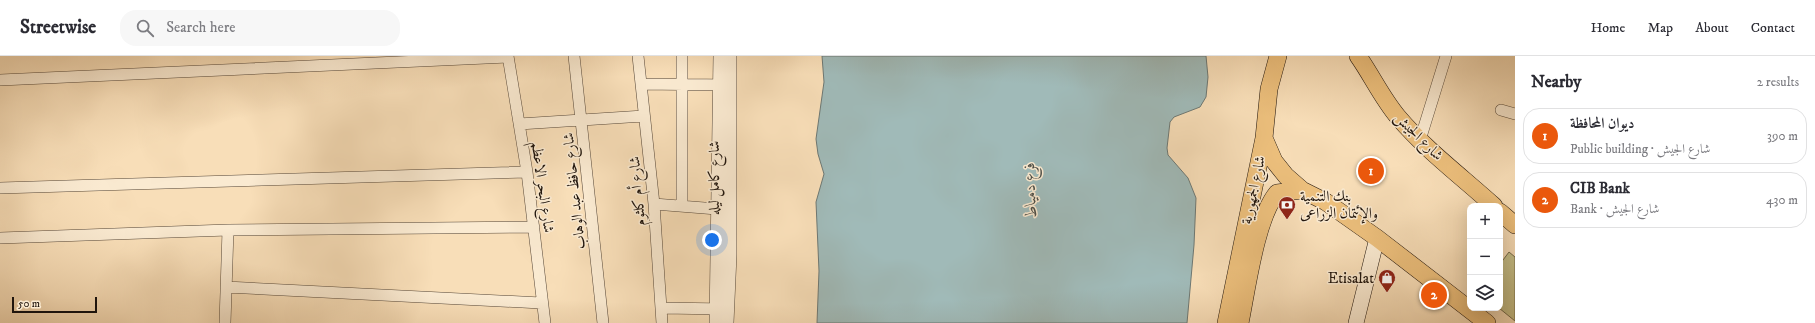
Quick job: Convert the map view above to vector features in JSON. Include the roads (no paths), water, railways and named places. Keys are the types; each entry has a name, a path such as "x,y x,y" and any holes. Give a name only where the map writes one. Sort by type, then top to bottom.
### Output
{"main road":[{"name":"شارع الجمهورية","path":"1226,323 1264,138 1269,89 1277,56"},
{"name":"شارع الجيش","path":"1362,59 1380,92 1399,117 1420,140 1491,203"},
{"path":"1264,138 1274,161 1286,176 1302,190 1326,202 1377,238 1487,323"},
{"name":"شارع الجمهورية","path":"1240,323 1260,232 1270,202 1278,193 1289,190 1302,190"},
{"path":"1503,215 1515,225"},
{"path":"1356,323 1377,238"}],"street":[{"path":"0,80 508,56"},
{"name":"شارع البحر الاعظم","path":"508,56 527,172 541,303 545,323"},
{"name":"شارع حافظ عبد الوهاب","path":"574,56 603,323"},
{"name":"شارع أم كلثوم","path":"638,56 654,204 662,323"},
{"path":"682,56 682,206"},
{"name":"شارع كامل ليله","path":"716,323 722,309 730,255 725,85 720,56"},
{"name":"شارع كامل ليله","path":"727,323 722,309 717,209 725,85 730,56"},
{"path":"1420,140 1446,56"},
{"path":"641,84 725,85"},
{"path":"1501,110 1515,114"},
{"path":"519,124 644,116"},
{"path":"0,188 527,172"},
{"path":"654,204 717,209"},
{"path":"0,238 228,230 534,227"},
{"path":"225,323 228,230"},
{"path":"226,287 541,303"},
{"path":"662,308 722,309"}],"water":[{"name":"فرع دمياط","path":"822,56 1206,56 1208,77 1206,97 1200,107 1174,117 1170,122 1167,148 1168,155 1188,178 1196,198 1194,245 1187,323 817,323 819,271 816,202 824,174 818,154 816,139 824,82"}],"place":[{"name":"ديوان المحافظة","path":"1371,171"},
{"name":"بنك التنمية والإئتمان الزراعى","path":"1287,220"},
{"name":"Etisalat","path":"1387,293"},
{"name":"CIB Bank","path":"1434,295"}]}
